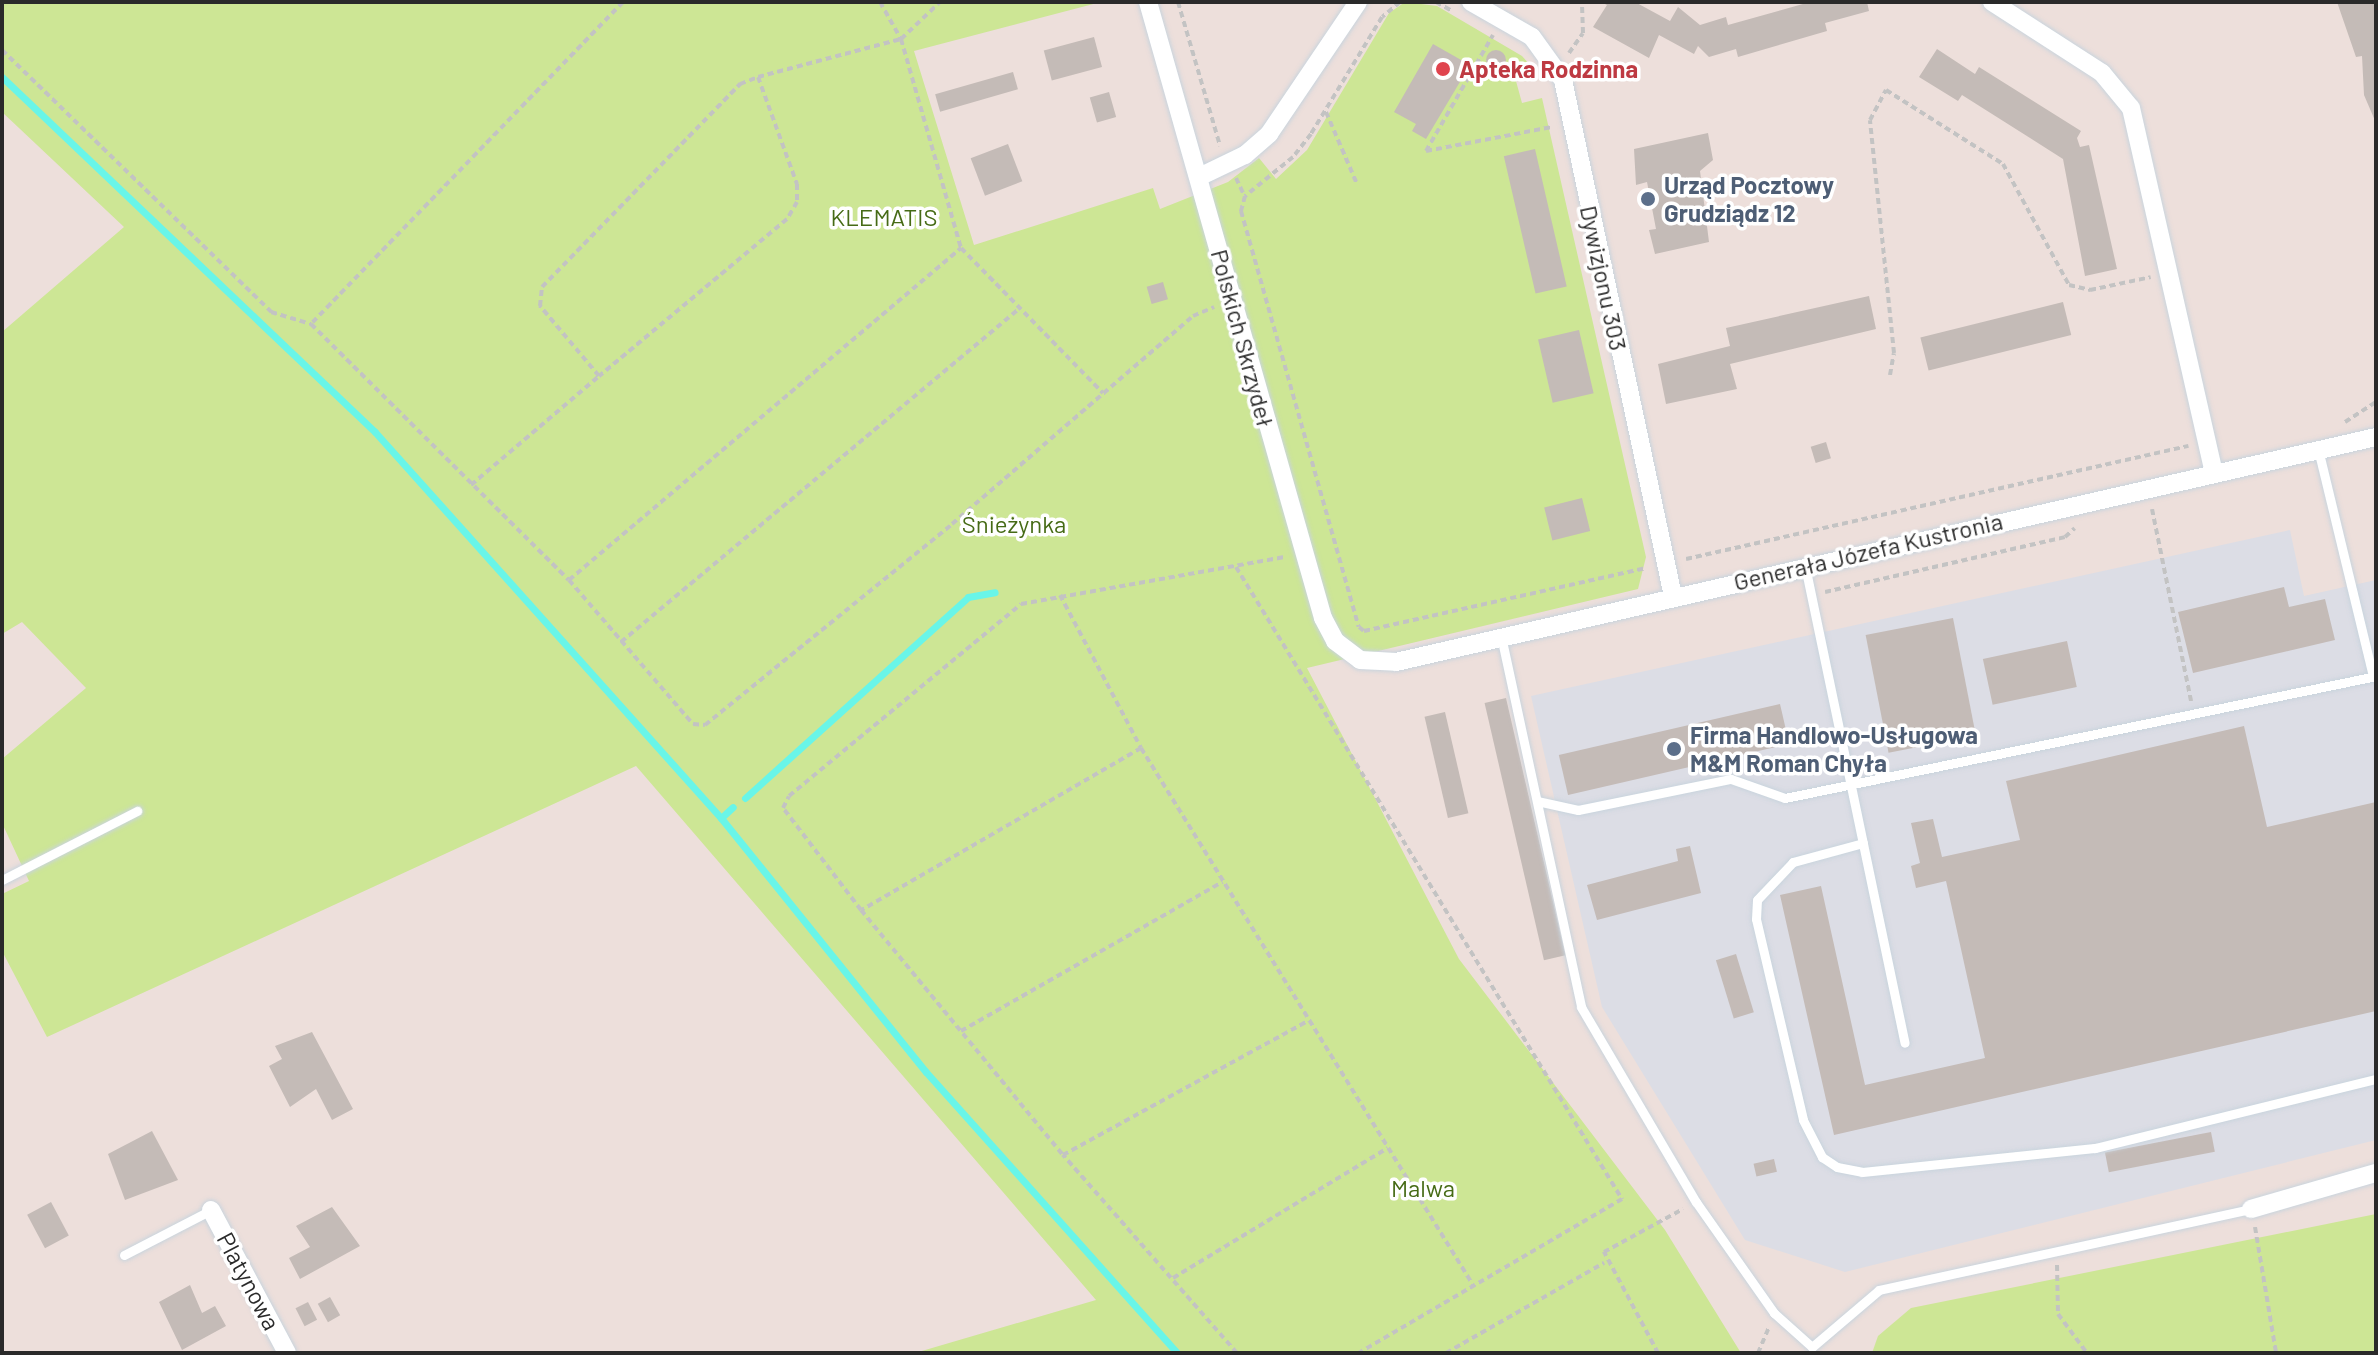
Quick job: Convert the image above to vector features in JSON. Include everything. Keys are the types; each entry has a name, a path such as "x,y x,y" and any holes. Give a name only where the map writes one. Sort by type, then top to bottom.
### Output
{"street":[{"name":"Polskich Skrzydeł","path":"1148,2 1302,552 1335,641 1360,660"},
{"path":"1199,177 1245,155 1269,134 1358,2"},
{"path":"1992,2 2118,88 2138,127 2213,470"},
{"name":"Dywizjonu 303","path":"1466,9 1546,49 1563,80 1562,126 1673,596"},
{"name":"Generała Józefa Kustronia","path":"1360,660 1396,662 1501,634 2213,470 2376,437"},
{"path":"2251,1209 2376,1173"},
{"name":"Platynowa","path":"211,1210 287,1353"}],"lane":[{"path":"1537,801 1578,810 1731,779 1772,798 1851,785 2374,676 2318,449"},
{"path":"1805,566 1905,1043"},
{"path":"1501,634 1581,1007 1696,1202 1774,1313 1812,1347 1879,1290 2251,1209"},
{"path":"2,880 137,811"},
{"path":"1863,843 1793,862 1757,900 1756,919 1803,1120 1817,1150 1837,1167 1862,1172 2095,1148 2376,1079"},
{"path":"124,1255 211,1210"}],"path":[{"path":"311,324 623,2"},
{"path":"880,2 901,39 961,248 1103,393"},
{"path":"599,376 540,306 542,287 740,84 901,39 940,2"},
{"path":"1178,2 1218,146 1227,145"},
{"path":"1436,2 1466,9"},
{"path":"1568,55 1583,33 1582,2"},
{"path":"1482,27 1503,39"},
{"path":"1493,34 1426,151 1562,126"},
{"path":"2,50 271,312 311,324 569,580 693,724 705,725 1193,316"},
{"path":"471,485 787,219 797,202 797,184 758,77"},
{"path":"1890,375 1894,353 1870,120 1886,90 2003,164 2069,285 2090,290 2169,272"},
{"path":"1326,112 1357,184"},
{"path":"1551,112 1562,126"},
{"path":"1558,143 1562,126"},
{"path":"569,580 961,248"},
{"path":"621,642 1020,308"},
{"path":"2151,503 2193,712"},
{"path":"1237,1353 1063,1155 786,820 789,796 1021,604 1236,567 1302,552"},
{"path":"1236,567 1622,1199 1358,1353"},
{"path":"1060,595 1141,748 1473,1285"},
{"path":"861,910 1141,748"},
{"path":"961,1031 1222,882"},
{"path":"1063,1155 1308,1021"},
{"path":"1173,1278 1388,1148"},
{"path":"1658,1353 1604,1263 1604,1252 1696,1202"},
{"path":"2251,1209 2276,1353"},
{"path":"2057,1252 2058,1314 2087,1353"},
{"path":"1446,1353 1604,1263"},
{"path":"1758,1353 1774,1313"}],"shaded area":[{"path":"2290,530 2304,596 2376,580 2376,1140 1845,1272 1745,1240 1602,1007 1531,696"}],"green space":[{"path":"2,2 1101,2 914,51 974,245 1153,188 1160,209 1228,182 1259,158 1276,179 1307,150 1389,13 1405,2 1437,6 1522,56 1529,64 1513,70 1522,103 1542,98 1646,557 1638,589 1307,668 1459,959 1665,1230 1741,1353 915,1353 1096,1300 636,766 47,1037 2,951 2,894 29,881 2,823 2,759 86,688 22,622 2,634 2,332 124,227 2,112"},
{"path":"2376,1214 2376,1353 1872,1353 1878,1336 1911,1308"}],"building":[{"path":"1601,2 1635,2 1670,21 1678,7 1700,25 1726,17 1728,25 1810,2 1867,2 1869,11 1825,23 1827,31 1738,57 1736,49 1709,57 1698,46 1694,54 1659,35 1649,58 1593,27 1607,5"},
{"path":"2337,2 2376,2 2376,123 2364,95 2362,56 2356,57"},
{"path":"1094,37 1102,67 1052,80 1044,50"},
{"path":"1433,44 1470,65 1426,139 1412,131 1416,124 1394,112"},
{"path":"1937,49 1975,74 1979,67 2081,131 2077,138 2080,147 2089,145 2117,269 2085,276 2063,159 1962,95 1958,101 1919,77"},
{"path":"1496,50 1503,53 1506,60 1503,67 1496,70 1489,67 1486,60 1489,53"},
{"path":"1013,72 1018,89 940,112 935,94"},
{"path":"1109,92 1116,117 1097,123 1090,98"},
{"path":"1708,133 1713,160 1700,171 1709,242 1655,254 1649,230 1656,229 1647,182 1636,185 1634,149"},
{"path":"1008,144 1022,181 985,196 971,158"},
{"path":"1535,149 1567,286 1536,294 1504,156"},
{"path":"1163,282 1168,299 1152,304 1147,287"},
{"path":"1869,296 1876,329 1730,364 1737,389 1666,404 1658,364 1730,346 1726,328"},
{"path":"2063,302 2071,335 1929,371 1920,338"},
{"path":"1579,330 1594,393 1553,403 1538,339"},
{"path":"1826,442 1831,458 1816,463 1811,447"},
{"path":"1582,498 1590,531 1552,540 1544,507"},
{"path":"2284,587 2289,607 2325,599 2335,640 2193,673 2178,612"},
{"path":"1953,618 1976,736 1889,753 1866,635"},
{"path":"2067,641 2077,687 1993,705 1983,659"},
{"path":"1506,698 1565,955 1544,960 1485,703"},
{"name":"Firma Handlowo-Usługowa M&M Roman Chyła","path":"1780,704 1789,744 1568,795 1559,755"},
{"path":"1445,712 1468,813 1448,818 1425,717"},
{"path":"2244,726 2267,827 2376,802 2376,1011 1834,1135 1780,895 1821,886 1865,1085 1985,1058 1946,881 1916,888 1911,866 1920,863 1911,823 1933,819 1942,857 2020,840 2006,781"},
{"path":"1690,846 1701,893 1597,920 1587,885 1678,861 1676,849"},
{"path":"1736,954 1754,1012 1734,1018 1716,960"},
{"path":"312,1032 353,1109 332,1120 316,1089 290,1107 269,1066 282,1059 275,1046"},
{"path":"152,1131 178,1180 125,1200 108,1154"},
{"path":"2211,1132 2215,1152 2109,1172 2105,1153"},
{"path":"1774,1159 1777,1172 1756,1176 1754,1164"},
{"path":"51,1202 69,1236 45,1248 27,1215"},
{"path":"332,1207 360,1246 300,1279 289,1258 310,1247 296,1226"},
{"path":"190,1285 202,1313 215,1306 226,1326 182,1350 159,1302"},
{"path":"330,1297 340,1315 328,1322 318,1304"},
{"path":"308,1302 317,1320 305,1326 296,1308"}],"waterway":[{"path":"2,77 375,432 721,818 926,1072 1177,1353"},
{"path":"745,798 968,597 995,592"},
{"path":"721,818 733,807"}],"place":[{"name":"Apteka Rodzinna","path":"1443,69"},
{"name":"Urząd Pocztowy Grudziądz 12","path":"1648,199"},
{"name":"Firma Handlowo-Usługowa M&M Roman Chyła","path":"1674,749"}],"park label":[{"name":"KLEMATIS","path":"884,217"},
{"name":"Śnieżynka","path":"1014,524"},
{"name":"Malwa","path":"1423,1188"}]}
